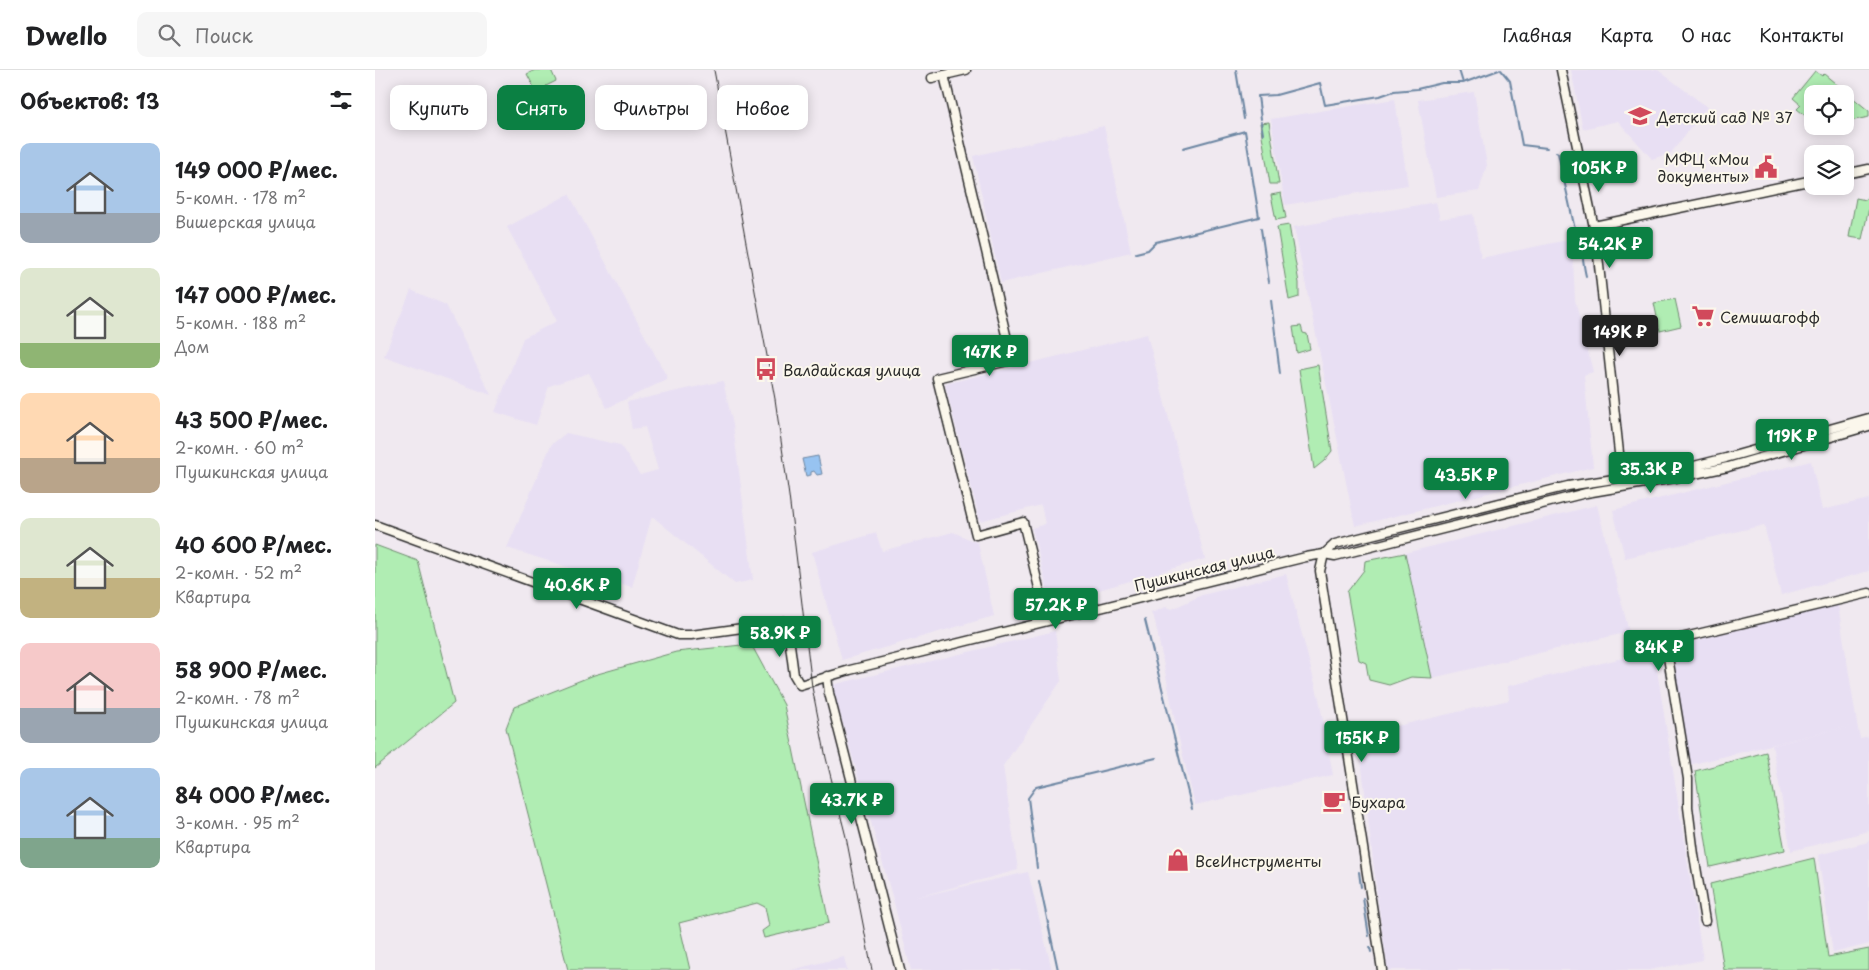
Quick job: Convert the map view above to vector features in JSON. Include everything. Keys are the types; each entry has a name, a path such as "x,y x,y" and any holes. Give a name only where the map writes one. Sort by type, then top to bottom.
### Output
{"street":[{"path":"932,78 966,70"},
{"path":"1561,70 1594,226 1624,487"},
{"path":"944,75 1012,360 937,378 976,534 1023,522 1047,621"},
{"path":"1854,172 1869,169"},
{"path":"1594,226 1804,182"},
{"name":"Пушкинская улица","path":"1324,554 1335,544 1568,486 1686,468 1869,418"},
{"name":"Пушкинская улица","path":"375,525 678,634 691,635 787,622 794,675 800,684 1305,557 1324,554 1335,556 1586,493 1728,467 1869,426"},
{"path":"1324,554 1320,570 1382,970"},
{"path":"1705,921 1692,836 1688,779 1668,657 1668,641 1869,593"},
{"path":"827,676 829,693 901,970"}],"shaded area":[{"name":"Детский сад № 37","path":"1571,70 1658,70 1707,107 1671,153 1652,159 1618,121 1583,129"},
{"path":"1474,92 1487,165 1479,191 1436,197 1418,100"},
{"path":"1395,99 1408,185 1285,205 1271,119"},
{"path":"1104,126 1131,252 1001,283 973,156"},
{"path":"569,194 668,379 607,408 589,373 549,386 536,425 495,412 523,338 557,321 507,227"},
{"path":"1436,202 1440,219 1473,214 1481,258 1572,239 1575,300 1593,372 1584,375 1593,467 1355,526 1294,227"},
{"path":"411,290 446,305 491,395 384,356"},
{"path":"1147,334 1205,559 1051,604 1032,528 1045,524 1041,505 980,521 945,384"},
{"path":"723,381 733,425 753,580 735,584 652,516 632,587 507,548 551,445 566,433 620,445 640,475 658,470 645,427 632,429 627,402"},
{"path":"1811,461 1822,510 1869,499 1869,571 1781,595 1764,525 1625,558 1613,510"},
{"path":"1597,505 1629,632 1432,678 1405,553"},
{"path":"953,532 978,543 994,616 842,660 812,552 876,533 882,551"},
{"path":"1286,574 1319,699 1333,775 1195,805 1177,731 1155,621 1151,613 1166,607 1172,609 1202,595"},
{"path":"1838,605 1857,724 1689,765 1672,653 1677,645"},
{"path":"1055,631 1061,681 1003,766 1018,870 917,897 1028,872 1052,970 911,970 894,903 832,685"},
{"path":"1647,652 1655,657 1703,960 1649,970 1388,970 1360,751 1354,736 1509,700 1508,686"},
{"path":"1857,724 1860,738 1869,736 1869,831 1791,851 1772,745"},
{"path":"1869,840 1869,944 1833,953 1818,855 1868,842"},
{"path":"844,957 847,970 791,970"}],"green space":[{"path":"535,70 551,70 556,81 548,85 533,85 527,74"},
{"path":"1815,71 1822,76 1824,74 1837,85 1804,85 1804,115 1797,109 1801,105 1793,98"},
{"path":"1854,99 1869,111 1869,117 1854,120"},
{"path":"1269,122 1279,184 1270,184 1260,123"},
{"path":"1869,192 1869,208 1862,239 1849,237 1856,198 1866,200"},
{"path":"1281,193 1286,218 1276,220 1271,195"},
{"path":"1289,225 1299,283 1299,297 1289,300 1277,227"},
{"path":"1675,299 1681,326 1660,331 1654,303"},
{"path":"1301,326 1303,333 1307,334 1310,349 1297,353 1293,327"},
{"path":"1318,365 1332,451 1314,469 1299,369"},
{"path":"375,545 418,561 454,703 375,768"},
{"path":"1405,553 1432,678 1411,677 1389,685 1369,680 1366,663 1359,660 1347,592 1364,570 1365,561"},
{"path":"751,644 784,705 829,923 764,938 762,931 769,926 765,907 757,903 679,923 690,970 568,970 506,728 514,707 594,675 676,652"},
{"path":"1766,752 1785,850 1710,867 1695,771"},
{"path":"1814,858 1828,957 1869,949 1869,970 1724,970 1710,884"}],"water":[{"path":"818,456 822,474 817,475 814,471 811,472 811,475 806,476 802,459"}],"waterway":[{"path":"1236,70 1244,119"},
{"path":"1459,70 1463,83"},
{"path":"1261,119 1258,96 1276,95 1320,83 1325,105 1442,83 1463,83 1499,70"},
{"path":"1501,70 1510,81 1522,145 1547,148"},
{"path":"1261,122 1263,134"},
{"path":"1136,253 1148,250 1156,242 1259,217 1245,131 1183,148"},
{"path":"1556,152 1558,153 1574,225"},
{"path":"1261,229 1269,282"},
{"path":"1575,235 1581,250 1586,276"},
{"path":"1271,300 1280,374"},
{"path":"1145,620 1192,809"},
{"path":"1037,868 1028,798 1036,787 1156,758"},
{"path":"1359,872 1361,887"},
{"path":"1039,881 1058,970"},
{"path":"1363,898 1369,936"},
{"path":"1370,947 1371,952"}],"tram line":[{"path":"714,70 775,399 789,496 812,687 826,758 846,837 872,970"}],"place":[{"name":"Детский сад № 37","path":"1640,116"},
{"name":"МФЦ «Мои документы»","path":"1766,167"},
{"name":"Семишагофф","path":"1703,316"},
{"name":"Валдайская улица","path":"766,369"},
{"name":"Бухара","path":"1334,801"},
{"name":"ВсеИнструменты","path":"1178,860"}]}
